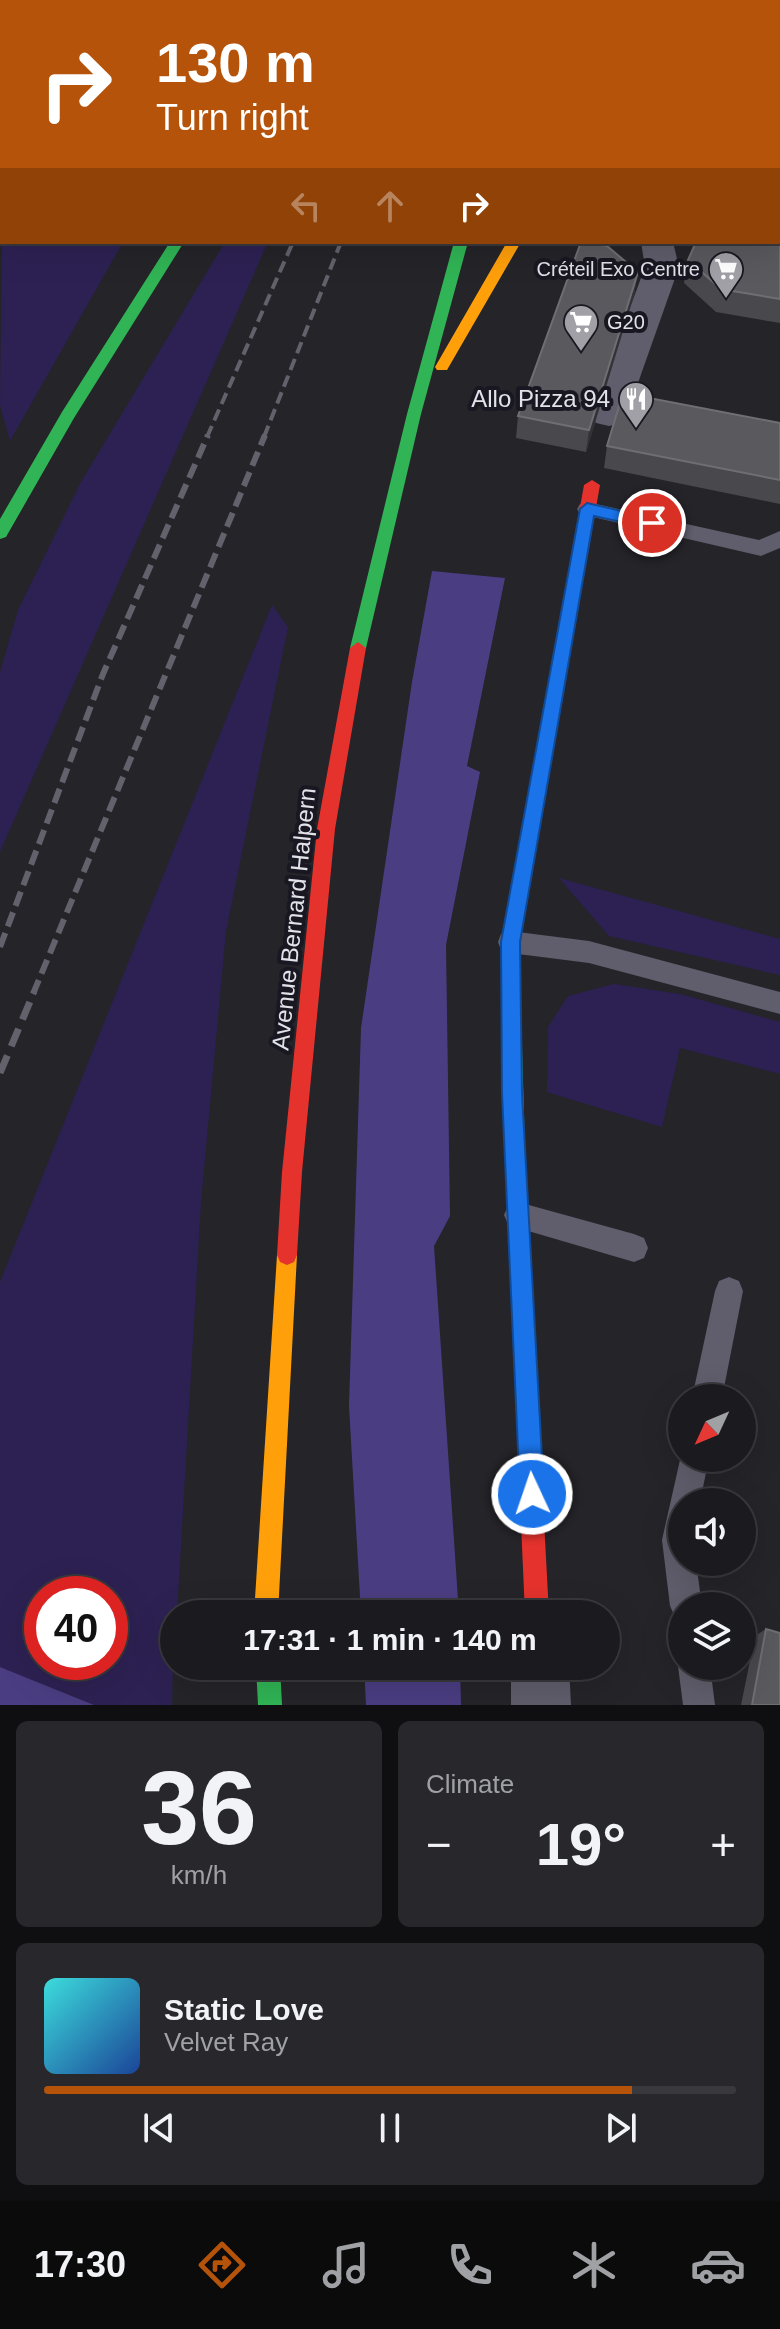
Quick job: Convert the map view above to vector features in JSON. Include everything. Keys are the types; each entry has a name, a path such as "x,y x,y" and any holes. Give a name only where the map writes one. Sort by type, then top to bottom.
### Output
{"main road":[{"path":"0,533 67,416 176,244"},
{"name":"Avenue Bernard Halpern","path":"267,1600 292,1172 326,829 350,679 414,414 460,244"},
{"path":"414,414 513,244"},
{"path":"536,1600 518,1215 510,942 592,485"},
{"path":"269,1680 270,1705"}],"street":[{"path":"609,414 662,267 657,244"},
{"path":"540,1680 541,1705"}],"lane":[{"path":"587,509 761,548 780,539"},
{"path":"510,942 589,952 780,1003"},
{"path":"518,1215 634,1248"},
{"path":"710,1384 729,1291"},
{"path":"696,1680 699,1705"}],"shaded area":[{"path":"2,244 122,244 10,441 0,405"},
{"path":"224,244 267,244 0,852 0,672 18,610 81,482"},
{"path":"432,571 505,578 467,766 480,772 446,945 450,1216 434,1246 458,1600 360,1600 349,1406 361,1028 412,682"},
{"path":"272,605 288,627 226,931 201,1202 178,1600 160,1600 160,1680 173,1680 172,1705 94,1705 32,1680 128,1680 128,1576 24,1576 24,1677 0,1667 0,1282"},
{"path":"559,878 780,939 780,975 609,936"},
{"path":"614,984 680,994 780,1022 780,1074 680,1048 662,1127 547,1092 548,1027 568,996"},
{"path":"0,1667 24,1677 24,1680 32,1680 94,1705 0,1705"},
{"path":"365,1680 460,1680 461,1705 366,1705"}],"building":[{"name":"G20","path":"580,244 607,246 638,272 589,430 518,416"},
{"path":"695,244 780,244 780,299 721,289 688,260"},
{"path":"623,393 780,423 780,480 607,446"},
{"path":"766,1629 780,1633 780,1705 752,1705"}],"railway":[{"path":"207,437 292,244"},
{"path":"264,437 340,244"},
{"path":"0,947 103,674 208,435"},
{"path":"33,994 265,435"},
{"path":"0,1073 34,992"}],"traffic: fast":[{"path":"0,533 67,416 176,244"},
{"path":"358,648 414,414 460,244"},
{"path":"516,1184 510,942 526,855"},
{"path":"269,1680 270,1705"}],"traffic: slow":[{"path":"442,367 513,244"},
{"path":"267,1600 287,1255"}],"traffic: jam":[{"path":"526,855 592,485"},
{"path":"287,1255 292,1172 326,829 358,648"},
{"path":"516,1184 536,1600"}],"place":[{"name":"Créteil Exo Centre","path":"726,300"},
{"name":"G20","path":"581,353"},
{"name":"Allo Pizza 94","path":"636,430"}],"route":[{"path":"532,1494 512,1093 510,942 587,509 652,523"}]}
